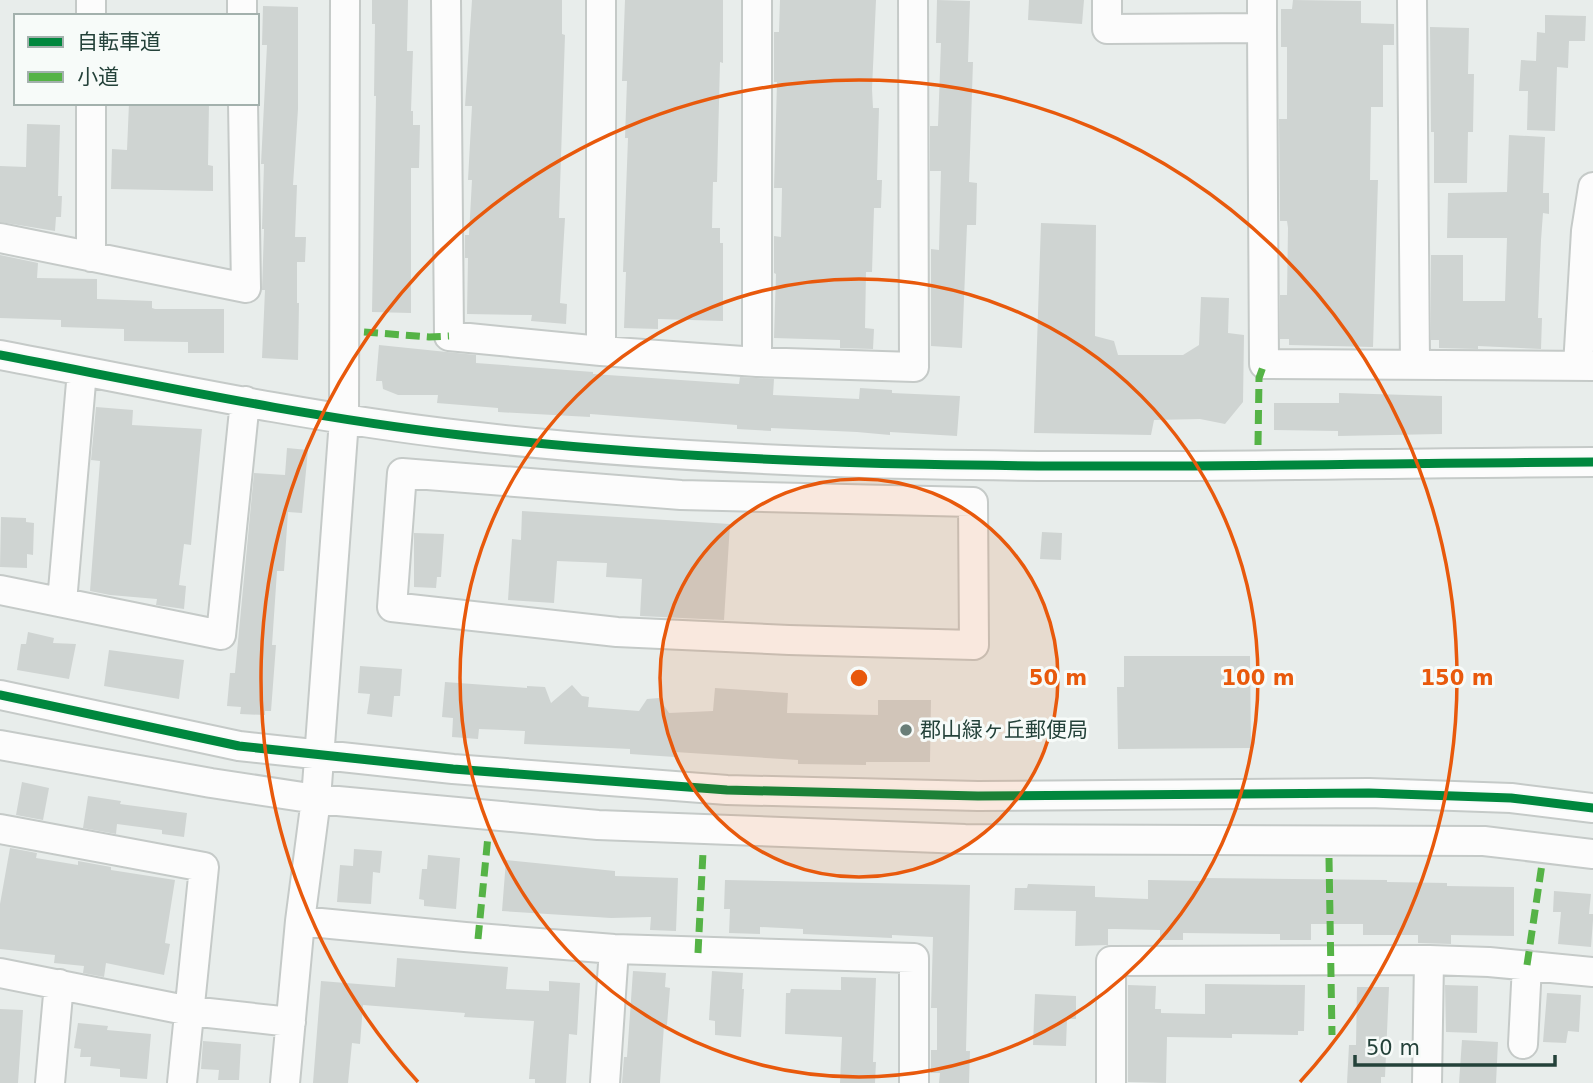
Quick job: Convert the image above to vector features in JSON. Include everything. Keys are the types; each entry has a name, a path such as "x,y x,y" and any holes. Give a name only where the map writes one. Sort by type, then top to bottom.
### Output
{"street":[{"path":"285,1083 300,921 320,755 344,420 345,0"},
{"path":"446,0 449,336 601,351 757,362 914,367 913,0"},
{"path":"601,0 601,351"},
{"path":"757,0 757,362"},
{"path":"1107,0 1107,29 1262,28"},
{"path":"1262,0 1264,364 1586,366 1586,230 1593,187"},
{"path":"1412,0 1415,365"},
{"path":"91,105 91,257"},
{"path":"0,237 246,288 243,105"},
{"path":"0,355 344,420 462,435 593,447 786,460 1010,465 1593,462"},
{"path":"62,602 82,370"},
{"path":"0,590 221,635 244,401"},
{"path":"590,488 593,447"},
{"path":"784,499 786,460"},
{"path":"402,472 681,495 784,499 973,502 974,645 617,632 392,607 402,472"},
{"path":"0,695 239,746 453,769 727,790 978,796 1369,793 1511,798 1593,807"},
{"path":"0,745 316,799 598,825 965,839 1483,841 1593,854"},
{"path":"0,829 204,867 182,1083"},
{"path":"300,921 614,949 914,958 914,1083"},
{"path":"605,1083 614,949"},
{"path":"1427,1083 1429,960"},
{"path":"1111,1083 1111,961 1429,960 1527,965 1593,972"},
{"path":"1523,1044 1527,965"},
{"path":"0,973 190,1012 291,1022"},
{"path":"50,1083 59,984"}],"building":[{"path":"372,0 408,0 407,51 413,51 411,111 413,125 420,125 419,168 411,168 411,313 372,312 376,96"},
{"path":"472,0 562,0 562,34 565,35 559,218 565,218 560,303 567,304 566,324 531,321 532,315 467,314 468,258 465,258 465,235 469,235 472,180 468,180 472,106 465,106"},
{"path":"625,0 723,0 723,63 720,62 717,182 713,182 712,228 720,228 720,243 723,243 723,321 658,319 658,329 624,328 626,272 623,272 628,138 625,138 627,81 622,81"},
{"path":"780,0 876,0 872,89 873,108 879,108 877,180 882,180 881,208 874,208 872,272 866,272 865,328 874,329 873,349 840,348 840,340 774,338 774,236 781,237 782,188 774,188 777,82 774,82 774,32 779,32"},
{"path":"937,0 970,1 968,62 973,62 969,182 977,183 976,225 967,225 962,348 931,346 931,249 939,250 941,171 930,171 930,126 938,126 941,43 936,43"},
{"path":"1029,0 1084,0 1082,24 1028,20"},
{"path":"1293,0 1361,1 1361,23 1394,24 1394,45 1383,45 1383,107 1371,107 1370,180 1378,180 1373,347 1289,345 1289,339 1280,339 1280,295 1287,295 1288,228 1287,221 1280,221 1279,119 1287,119 1287,47 1281,47 1281,9 1292,9"},
{"path":"263,6 298,7 298,109 293,185 297,185 295,237 306,237 305,262 297,262 298,360 262,358 265,290 262,290 264,164 261,164 267,45 262,45"},
{"path":"1545,15 1586,16 1585,41 1569,41 1568,68 1557,67 1555,131 1527,130 1528,91 1519,91 1521,60 1536,61 1537,32 1545,33"},
{"path":"1430,27 1469,28 1468,74 1474,74 1473,132 1468,132 1467,183 1434,183"},
{"path":"129,105 209,105 208,165 213,166 213,191 111,189 112,149 127,150"},
{"path":"27,124 60,125 58,196 62,196 61,217 56,217 55,231 0,222 0,166 26,167"},
{"path":"1509,135 1545,137 1543,193 1549,193 1549,214 1543,213 1541,240 1538,318 1542,318 1541,349 1478,346 1478,349 1439,348 1439,340 1431,340 1431,255 1463,255 1463,301 1505,301 1507,238 1447,238 1448,193 1507,192"},
{"path":"1041,223 1096,225 1095,336 1114,341 1118,355 1183,355 1199,345 1201,297 1229,298 1228,333 1244,335 1243,402 1225,424 1200,419 1154,420 1151,435 1034,433"},
{"path":"0,255 38,263 37,278 97,279 97,299 152,301 152,308 155,309 224,309 224,353 188,353 188,342 124,341 124,329 61,327 61,320 0,318"},
{"path":"379,345 476,355 476,363 593,374 739,384 740,377 774,379 773,395 859,399 860,388 892,390 892,393 960,396 957,436 737,429 737,425 590,414 590,417 498,412 498,408 437,403 438,395 398,395 383,389 382,381 376,381"},
{"path":"1339,393 1442,396 1442,434 1338,436 1338,431 1274,430 1274,403 1339,403"},
{"path":"96,407 133,410 132,425 202,429 191,545 184,544 179,585 186,586 184,609 156,605 157,599 90,591 100,461 91,460"},
{"path":"287,448 308,450 302,513 288,512 284,571 277,571 272,645 276,645 271,711 265,711 265,715 240,714 241,707 227,706 230,673 235,673 254,473 285,475"},
{"path":"522,511 730,524 724,620 640,616 642,579 606,577 607,563 557,561 554,603 508,600 512,539 521,540"},
{"path":"1,517 26,518 26,522 34,523 33,555 27,554 27,568 0,567"},
{"path":"1042,532 1062,533 1061,560 1040,559"},
{"path":"414,533 444,534 441,577 437,577 436,588 414,587"},
{"path":"28,632 54,638 53,643 76,644 69,679 17,670 21,644 26,644"},
{"path":"109,650 184,660 179,699 104,686"},
{"path":"1124,656 1250,656 1251,748 1118,749 1117,687 1124,687"},
{"path":"360,666 402,669 400,696 394,696 392,717 367,714 370,694 358,693"},
{"path":"445,682 545,687 551,703 572,685 582,696 589,697 588,707 639,711 647,699 659,698 669,713 713,711 715,688 788,693 787,713 878,715 878,700 931,700 930,762 798,764 798,760 675,752 675,757 630,754 630,749 524,744 525,731 479,729 478,739 452,737 453,718 442,717"},
{"path":"22,782 49,788 43,820 16,815"},
{"path":"88,796 121,801 120,804 187,813 184,837 162,834 162,830 117,824 116,834 83,828"},
{"path":"10,848 37,853 36,858 78,865 78,861 111,867 111,870 175,880 165,943 170,944 164,975 106,963 104,977 83,973 84,966 54,963 55,955 0,949 0,904"},
{"path":"354,849 382,851 380,873 373,872 371,904 337,902 340,865 353,866"},
{"path":"428,855 460,858 456,909 424,906 424,900 419,899 422,869 427,869"},
{"path":"506,860 615,871 615,876 678,878 676,931 650,930 651,917 611,918 502,911"},
{"path":"1204,878 1387,880 1447,883 1447,886 1514,887 1514,936 1451,935 1451,944 1418,943 1418,935 1363,935 1363,924 1311,924 1311,940 1280,940 1280,934 1183,933 1183,940 1160,940 1160,930 1108,929 1108,945 1075,946 1076,911 1014,910 1015,888 1027,888 1028,884 1095,886 1095,897 1148,899 1148,880 1204,881"},
{"path":"725,880 970,885 966,1051 970,1051 969,1083 939,1083 940,1073 931,1073 931,1050 937,1050 937,1008 931,1008 933,937 803,934 803,929 760,927 760,934 729,933 730,909 724,909"},
{"path":"1554,891 1591,894 1591,947 1558,944 1561,912 1553,912"},
{"path":"397,958 508,967 506,989 549,991 549,981 580,983 577,1035 569,1034 566,1083 535,1083 535,1079 529,1079 534,1021 464,1017 465,1013 363,1005 360,1044 352,1043 348,1083 313,1083 321,981 395,987"},
{"path":"633,971 666,973 665,987 670,988 660,1083 622,1083 624,1057 627,1057"},
{"path":"712,971 743,973 741,1037 715,1035 715,1021 709,1020"},
{"path":"841,977 876,978 873,1062 876,1062 875,1083 840,1083 842,1037 785,1034 786,993 790,993 791,989 841,990"},
{"path":"1205,984 1305,985 1304,1031 1298,1031 1298,1035 1232,1034 1232,1038 1167,1037 1166,1083 1128,1082 1128,985 1156,986 1155,1009 1161,1009 1161,1013 1205,1014"},
{"path":"1445,985 1478,986 1477,1033 1446,1032"},
{"path":"1357,987 1389,987 1385,1077 1381,1077 1381,1083 1347,1083 1349,1045 1356,1045"},
{"path":"1547,993 1581,995 1579,1032 1568,1031 1566,1043 1543,1042"},
{"path":"1035,994 1076,996 1076,1019 1067,1019 1066,1046 1033,1045"},
{"path":"0,1009 23,1010 18,1083 0,1083"},
{"path":"78,1023 108,1026 107,1030 151,1034 147,1079 120,1077 120,1069 90,1066 91,1057 80,1057 81,1049 74,1048"},
{"path":"1462,1040 1498,1042 1496,1083 1459,1083"},
{"path":"203,1041 241,1044 239,1080 218,1080 219,1070 201,1069"}],"marked path":[{"path":"364,332 449,336"},
{"path":"1258,445 1259,378 1264,364"},
{"path":"478,939 488,836"},
{"path":"698,953 703,852"},
{"path":"1329,858 1332,1035"},
{"path":"1527,965 1542,864"}],"cycle path":[{"path":"0,355 344,419 460,435 601,449 742,458 1026,466 1593,462"},
{"path":"0,695 239,746 453,769 727,790 978,796 1369,793 1511,798 1593,808"}],"place":[{"name":"郡山緑ヶ丘郵便局","path":"906,730"}]}
